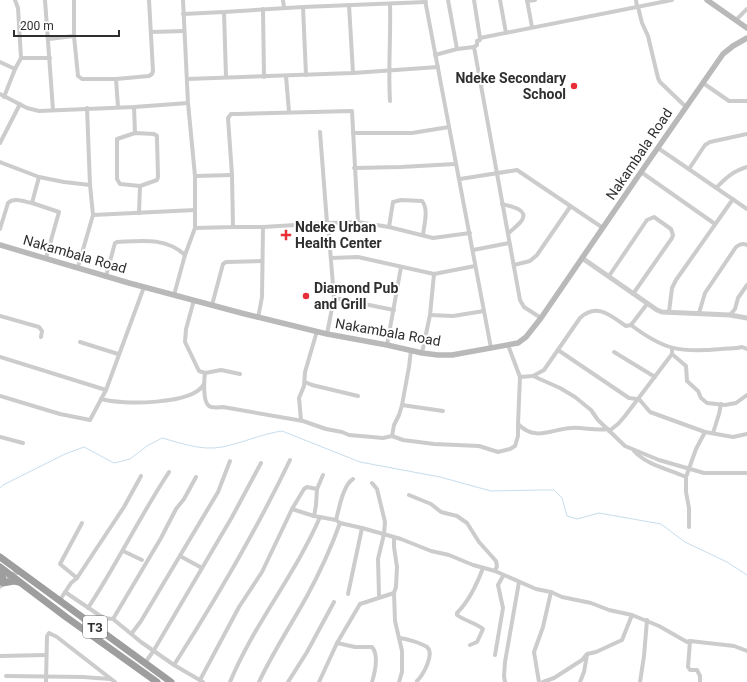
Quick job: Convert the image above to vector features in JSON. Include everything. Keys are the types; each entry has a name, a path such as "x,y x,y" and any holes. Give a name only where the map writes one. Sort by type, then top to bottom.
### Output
{"highway":[{"name":"T3","path":"0,557 171,682"},
{"name":"T3","path":"0,568 157,682"},
{"path":"0,568 2,573 1,584 14,581 20,582"}],"main road":[{"path":"707,0 747,28"},
{"name":"Nakambala Road","path":"0,245 144,287 258,318 327,334 422,353 438,356 452,355 508,345 523,340 541,318 640,172 723,54 747,38"}],"street":[{"path":"15,0 18,8 22,58 2,96 39,111 118,108 188,102"},
{"path":"45,0 53,110"},
{"path":"74,0 74,36 78,76 82,79 116,79 149,76 152,74 152,32 149,0"},
{"path":"174,295 185,255 195,228 195,176 188,102 183,0"},
{"path":"284,0 284,8"},
{"path":"448,0 457,49"},
{"path":"474,0 480,38"},
{"path":"500,0 506,33"},
{"path":"532,27 527,1 535,0"},
{"path":"636,0 642,23 648,36 658,78 686,107"},
{"path":"541,318 522,304 509,243 498,173 474,47 477,45 477,41 480,40 480,38 672,0"},
{"path":"184,14 426,1 490,348"},
{"path":"390,4 391,38 388,70 390,101"},
{"path":"349,5 353,73"},
{"path":"303,7 306,75"},
{"path":"263,9 264,77"},
{"path":"736,20 747,9"},
{"path":"224,12 226,77"},
{"path":"152,32 184,30"},
{"path":"49,39 74,36"},
{"path":"435,55 457,49 474,47"},
{"path":"22,58 50,58"},
{"path":"0,62 15,69"},
{"path":"187,79 353,73 438,67"},
{"path":"286,76 289,112"},
{"path":"116,79 118,108"},
{"path":"703,83 729,101 747,101"},
{"path":"0,143 20,104"},
{"path":"134,107 136,132"},
{"path":"78,268 93,215 90,185 87,108"},
{"path":"233,227 232,175 228,118 231,114 352,111 358,222"},
{"path":"353,133 412,132 449,128"},
{"path":"136,132 154,134 157,136 157,180 140,186 120,184 116,179 117,139 136,132"},
{"path":"320,132 334,298 327,334"},
{"path":"689,169 705,146 710,142 747,134"},
{"path":"658,148 747,209"},
{"path":"0,162 39,177 90,185"},
{"path":"354,168 455,164"},
{"path":"717,187 728,175 747,167"},
{"path":"460,179 517,170 603,228"},
{"path":"640,172 715,224"},
{"path":"195,176 232,175"},
{"path":"32,203 39,177"},
{"path":"139,213 140,186"},
{"path":"668,312 670,296 674,284 733,199"},
{"path":"0,229 8,203 11,200 32,203 59,212 46,258"},
{"path":"389,227 393,202 401,200 422,201 426,215 423,235"},
{"path":"502,204 519,210 522,213 522,222 513,228 508,234"},
{"path":"514,265 530,261 537,255 570,207"},
{"path":"93,215 195,210"},
{"path":"609,276 647,220 654,217 671,229 673,235 672,238 633,294"},
{"path":"195,228 263,227 358,222 389,227 433,238 470,233"},
{"path":"258,318 262,297 263,227"},
{"path":"106,276 115,243 117,242 153,240 176,247 185,255"},
{"path":"473,250 509,243"},
{"path":"699,313 705,293 736,247 740,244 747,245"},
{"path":"331,258 358,258 434,274 475,266"},
{"path":"582,258 657,310 747,318"},
{"path":"212,306 223,264 226,262 262,261"},
{"path":"387,345 401,267"},
{"path":"422,353 430,315 434,274"},
{"path":"730,316 735,309 738,298 747,285"},
{"path":"0,396 60,414 88,420 91,418 106,390 118,354 144,287"},
{"path":"334,298 394,310"},
{"path":"194,300 186,330 185,342 199,371 205,373 221,370 240,374"},
{"path":"631,325 647,304"},
{"path":"520,377 533,376 544,370 580,318 590,312 602,310 626,326 631,325 653,341 672,349 693,352 742,347 747,349"},
{"path":"430,315 453,316 484,311"},
{"path":"0,316 39,327 42,331 41,337"},
{"path":"303,421 301,420 299,398 305,382 305,372 317,331"},
{"path":"80,342 118,354"},
{"path":"205,373 204,384 206,402 212,407 228,408 303,421 348,435 383,438 392,436 403,440 434,444 479,446 498,452 515,446 518,436 520,377 508,345"},
{"path":"518,424 526,430 534,433 553,432 572,428 609,430 618,424 638,399 672,354 672,349"},
{"path":"392,436 394,425 400,415 411,350"},
{"path":"558,350 629,398 638,399 650,412 705,432 721,436 733,437 747,434"},
{"path":"614,352 655,377"},
{"path":"672,354 686,366 687,381 698,391 701,398 707,403 725,405 736,403 747,395"},
{"path":"0,357 106,390"},
{"path":"533,376 560,388 575,397 591,410 598,420 625,446 659,460 704,473 747,473"},
{"path":"305,382 358,396"},
{"path":"101,399 110,401 151,402 194,393 202,388 204,384"},
{"path":"712,433 720,414 721,404"},
{"path":"402,405 443,412"},
{"path":"690,527 686,477 696,449 705,432"},
{"path":"0,437 23,443"},
{"path":"632,449 644,459 686,477"},
{"path":"174,664 187,646 273,497 290,460"},
{"path":"132,633 141,621 218,492 230,461"},
{"path":"145,663 232,517 261,463"},
{"path":"88,608 123,551 153,497 170,472"},
{"path":"314,516 317,489 323,475"},
{"path":"60,600 77,578 124,507 141,476"},
{"path":"114,618 161,538 176,509 184,499 196,477"},
{"path":"336,520 348,483 353,479"},
{"path":"372,484 377,489 385,522 384,534 378,559 379,594"},
{"path":"65,592 104,618 114,618 132,633 134,638 202,681 240,607 262,572 292,509 305,487 317,489"},
{"path":"409,495 431,504 441,512 457,516 467,523 479,542 496,561 497,566 495,571"},
{"path":"292,509 401,539 431,551 449,555 456,559 495,571 503,576 536,589 551,592 562,597 591,603 609,610 647,620 687,642 690,640 734,646 747,651"},
{"path":"230,682 258,628 306,546 320,517"},
{"path":"77,578 60,564 82,522"},
{"path":"259,682 277,646 322,566 331,548 340,523"},
{"path":"348,594 362,528"},
{"path":"394,538 397,567 396,587 394,593 395,621 402,651 402,672 399,682"},
{"path":"123,551 142,560"},
{"path":"180,556 202,568"},
{"path":"10,565 10,575"},
{"path":"470,645 477,642 483,629 464,620 457,615 457,613 462,608 473,589 483,568"},
{"path":"1,584 10,575 19,572"},
{"path":"495,655 503,608 498,585 503,576"},
{"path":"505,682 505,662 519,582"},
{"path":"539,682 534,652 551,592"},
{"path":"319,682 337,643 360,604 394,593"},
{"path":"288,682 307,652 334,602"},
{"path":"543,682 554,678 582,660 587,654 596,652 622,640 632,615"},
{"path":"640,682 647,620"},
{"path":"46,682 46,655 49,633 75,650 115,682"},
{"path":"400,638 427,647 429,657 425,670 417,681"},
{"path":"690,640 688,667 690,670 697,670 700,676 700,682"},
{"path":"337,643 354,647 372,647 375,650 376,659 372,682"},
{"path":"580,682 584,672 587,654"},
{"path":"0,656 46,655"},
{"path":"6,676 83,677 110,679"}],"waterway":[{"path":"0,488 3,485 65,454 84,447 114,463 130,459 147,446 162,438 191,446 214,448 282,431 360,462 440,477 491,491 554,490 562,498 567,516 577,519 599,513 661,524 685,542 727,562 747,575"}],"place":[{"name":"Ndeke Secondary School","path":"574,86"},
{"name":"Ndeke Urban Health Center","path":"286,235"},
{"name":"Diamond Pub and Grill","path":"306,296"}]}
